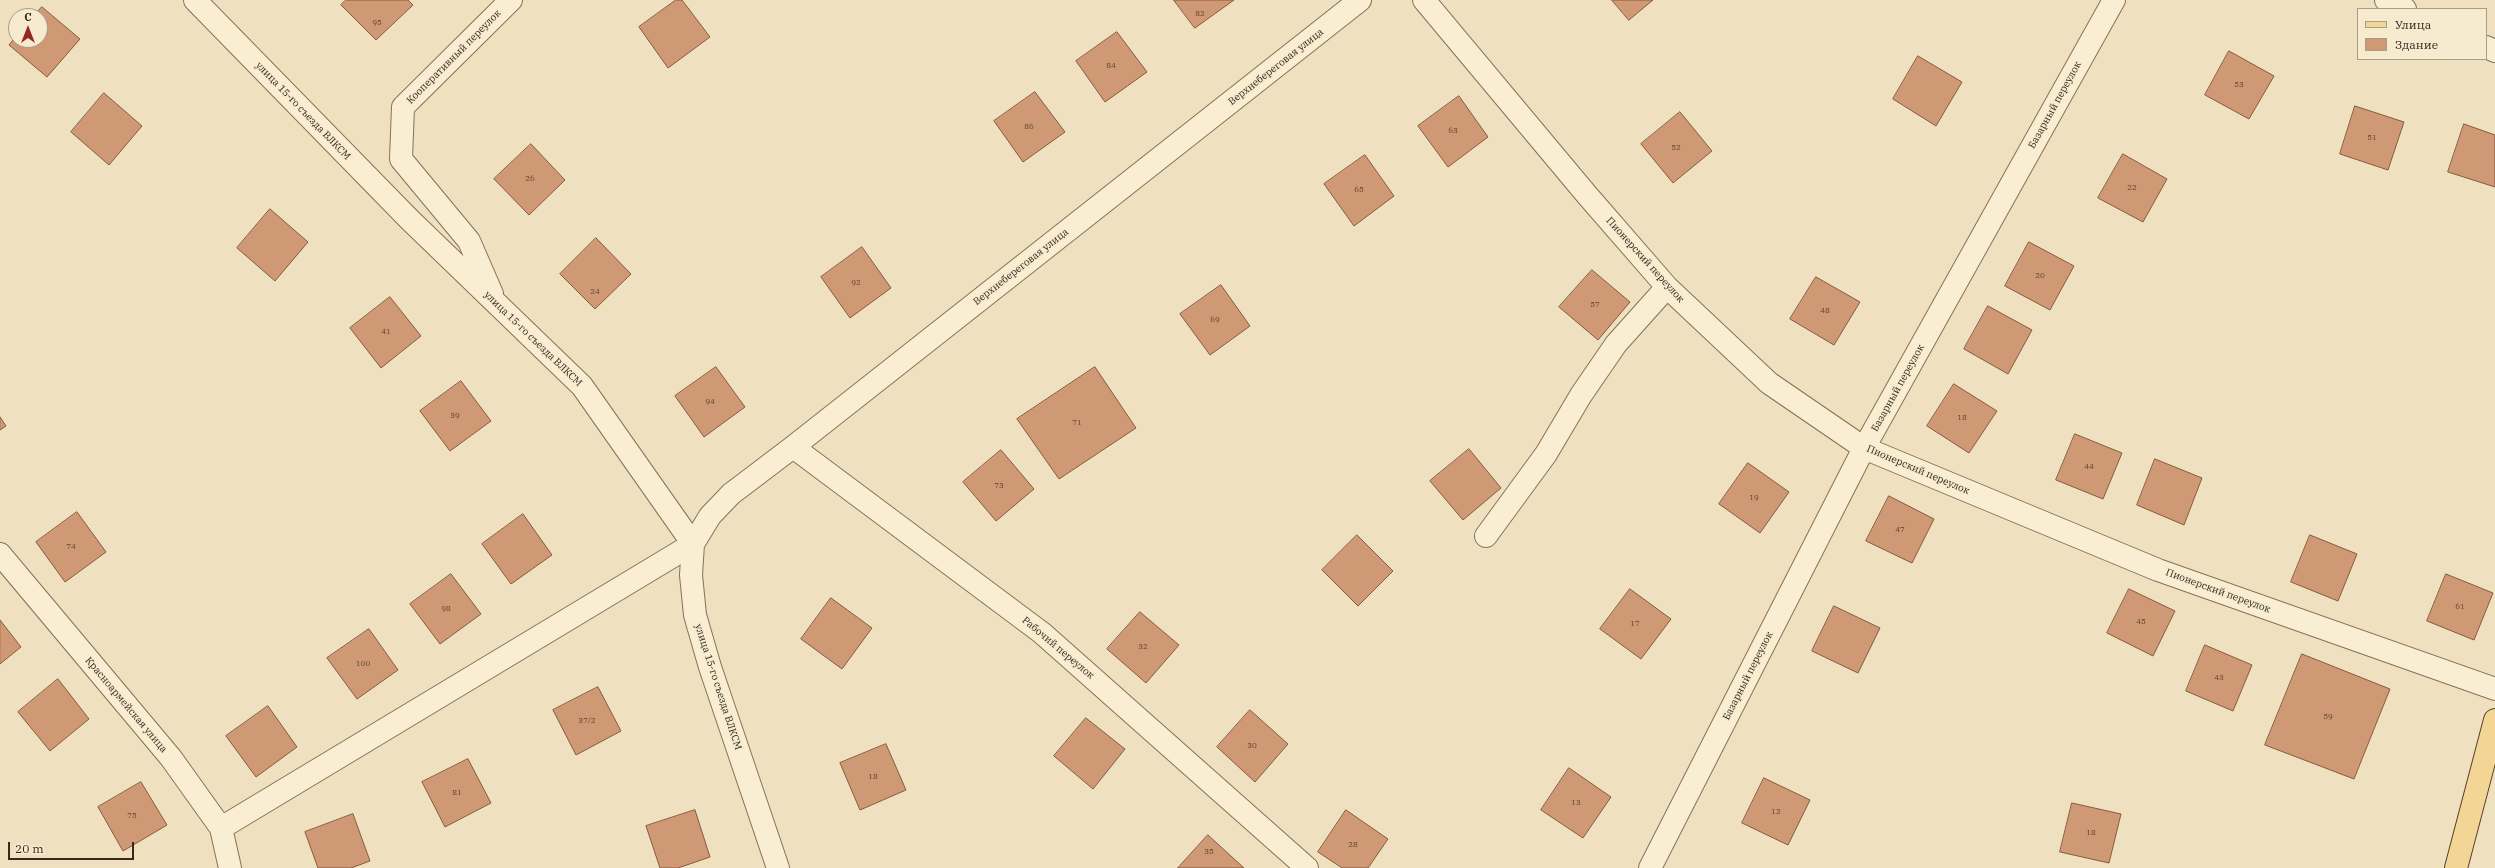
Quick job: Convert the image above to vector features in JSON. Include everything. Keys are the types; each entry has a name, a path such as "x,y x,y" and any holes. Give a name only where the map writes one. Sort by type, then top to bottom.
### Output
{"main road":[{"path":"2456,868 2495,720"}],"street":[{"name":"улица 15-го съезда ВЛКСМ","path":"195,0 409,219 582,386 693,544 691,575 695,615 710,667 778,868"},
{"name":"Кооперативный переулок","path":"496,302 469,241 401,159 403,107 511,0"},
{"name":"Верхнебереговая улица","path":"693,544 710,516 731,494 793,447 1360,0"},
{"name":"Пионерский переулок","path":"1424,0 1587,195 1667,287 1768,383 1864,448 2158,570 2495,689"},
{"name":"Базарный переулок","path":"1650,868 1864,448 2114,0"},
{"path":"2386,0 2403,8"},
{"path":"1486,536 1546,454 1581,395 1616,344 1667,287"},
{"name":"Рабочий переулок","path":"793,447 1042,633 1307,868"},
{"path":"221,828 693,544"},
{"name":"Красноармейская улица","path":"0,554 171,758 221,828 230,868"}],"building":[{"path":"346,0 408,0 413,5 376,40 341,5"},
{"path":"676,0 682,0 710,37 668,68 639,27"},
{"path":"1174,0 1234,0 1195,28"},
{"path":"1612,0 1653,0 1629,20"},
{"path":"48,12 80,39 47,77 13,48 48,48"},
{"path":"1117,32 1147,72 1105,102 1076,61"},
{"path":"2229,51 2274,76 2249,119 2205,95"},
{"path":"1918,56 1962,82 1936,126 1893,99"},
{"path":"1035,92 1065,132 1023,162 994,121"},
{"path":"104,93 142,126 109,165 71,132"},
{"path":"1459,96 1488,137 1448,167 1418,126"},
{"path":"2355,106 2404,122 2388,170 2340,154"},
{"path":"1680,112 1712,151 1673,183 1641,144"},
{"path":"2464,124 2495,135 2495,187 2448,172"},
{"path":"531,144 565,180 529,215 494,179"},
{"path":"2123,154 2167,179 2143,222 2098,198"},
{"path":"1365,155 1394,196 1354,226 1324,184"},
{"path":"270,209 308,242 275,281 237,248"},
{"path":"596,238 631,274 595,309 560,274"},
{"path":"2029,242 2074,266 2050,310 2005,286"},
{"path":"862,247 891,288 850,318 821,277"},
{"path":"1592,270 1630,302 1598,340 1559,307"},
{"path":"1816,277 1860,302 1834,345 1790,319"},
{"path":"1221,285 1250,326 1210,355 1180,314"},
{"path":"390,297 421,336 381,368 350,328"},
{"path":"1988,306 2032,330 2008,374 1964,349"},
{"path":"716,367 745,407 704,437 675,396"},
{"path":"1095,367 1136,428 1059,479 1017,419"},
{"path":"461,381 491,421 450,451 420,411"},
{"path":"1954,384 1997,411 1969,453 1927,426"},
{"path":"0,417 6,426 0,430"},
{"path":"2075,434 2122,453 2103,499 2056,480"},
{"path":"1469,449 1501,488 1463,520 1430,481"},
{"path":"1001,450 1034,489 996,521 963,482"},
{"path":"2155,459 2202,478 2184,525 2137,505"},
{"path":"1748,463 1789,492 1760,533 1719,504"},
{"path":"1889,496 1934,519 1912,563 1866,541"},
{"path":"77,512 106,552 65,582 36,542"},
{"path":"523,514 552,555 511,584 482,544"},
{"path":"1357,535 1393,571 1358,606 1322,570"},
{"path":"2310,535 2357,554 2338,601 2291,582"},
{"path":"451,574 481,614 440,644 410,604"},
{"path":"2446,574 2493,593 2474,640 2427,621"},
{"path":"1630,589 1671,619 1641,659 1600,629"},
{"path":"2129,589 2175,611 2153,656 2107,633"},
{"path":"831,598 872,628 842,669 801,639"},
{"path":"1834,606 1880,628 1858,673 1812,651"},
{"path":"1140,612 1179,645 1146,683 1107,649"},
{"path":"0,620 21,647 0,664"},
{"path":"369,629 398,670 357,699 327,658"},
{"path":"2205,645 2252,665 2233,711 2186,691"},
{"path":"2302,654 2390,689 2354,779 2265,745"},
{"path":"58,679 89,719 50,751 18,712"},
{"path":"598,687 621,731 576,755 553,710"},
{"path":"268,706 297,747 256,777 226,736"},
{"path":"1250,710 1288,744 1255,782 1217,747"},
{"path":"1086,718 1125,749 1093,789 1054,756"},
{"path":"886,744 906,790 860,810 840,763"},
{"path":"468,759 491,803 445,827 422,782"},
{"path":"1569,768 1611,797 1583,838 1541,810"},
{"path":"1764,778 1810,800 1788,845 1742,823"},
{"path":"141,782 167,825 123,851 98,807"},
{"path":"2072,803 2121,814 2109,863 2060,852"},
{"path":"695,810 710,857 678,868 660,868 646,826"},
{"path":"1346,810 1388,839 1368,868 1342,868 1318,852"},
{"path":"353,814 370,861 351,868 318,868 305,832"},
{"path":"1208,835 1244,868 1178,868"}]}
